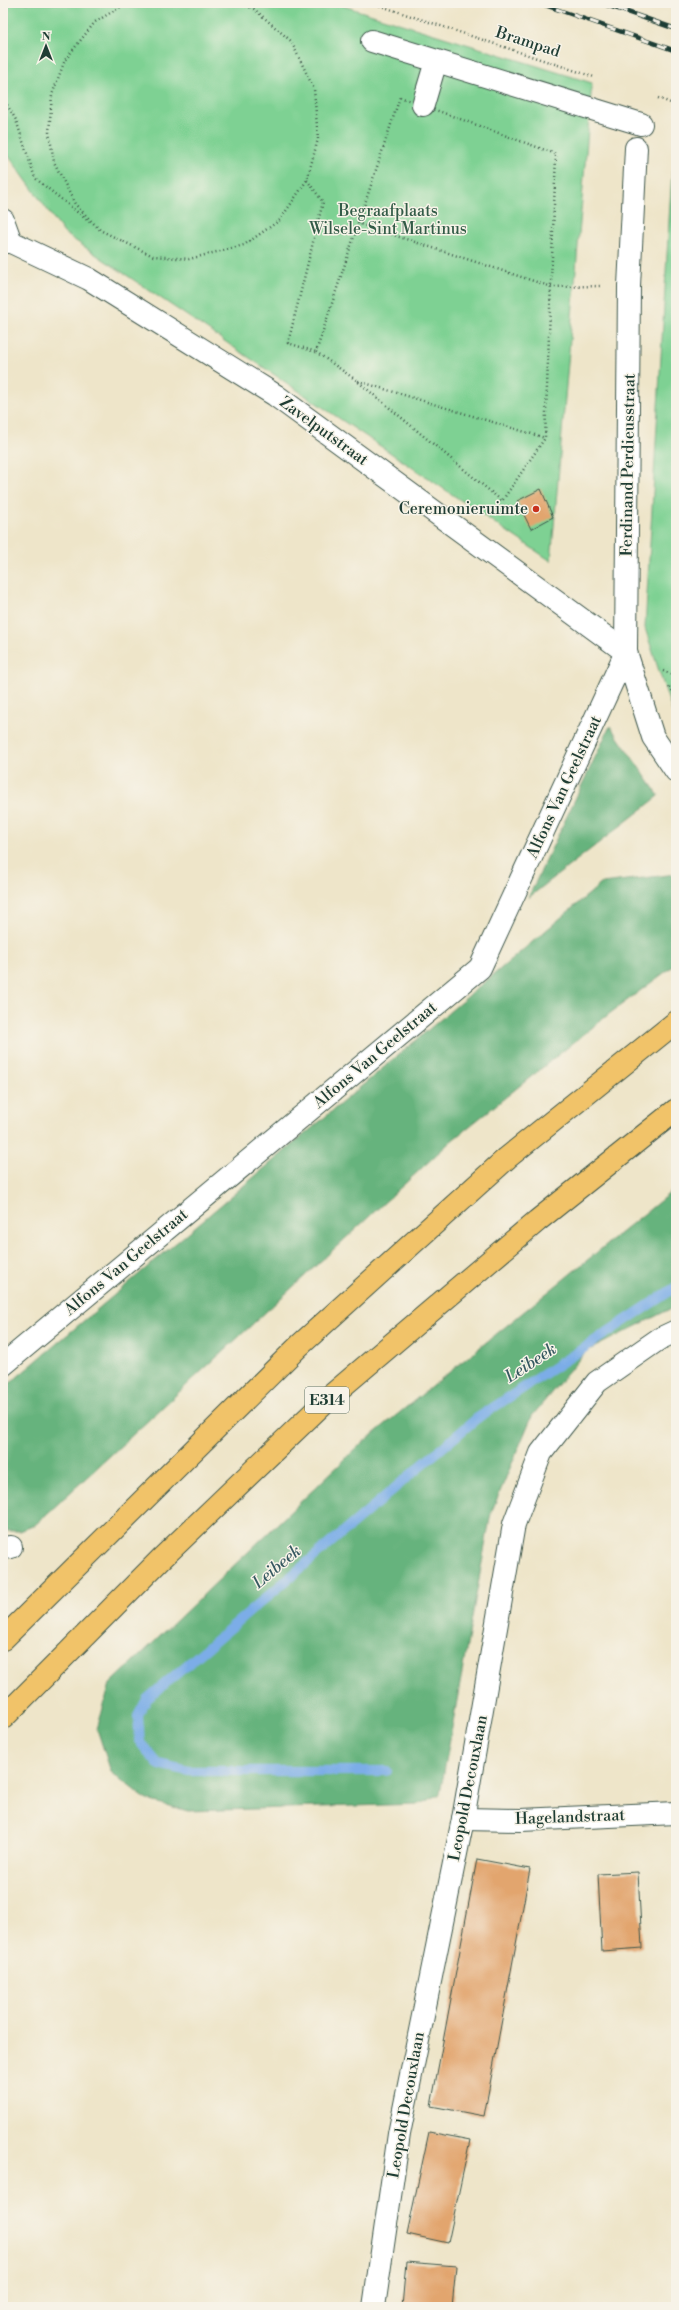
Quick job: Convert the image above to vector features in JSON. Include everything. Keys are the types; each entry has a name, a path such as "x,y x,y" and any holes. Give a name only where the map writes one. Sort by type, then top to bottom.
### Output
{"highway":[{"path":"3,1639 300,1345 507,1158 668,1028"},
{"name":"E314","path":"3,1718 161,1559 332,1394 537,1221 676,1110"}],"street":[{"path":"372,41 641,124"},
{"path":"423,105 436,60"},
{"name":"Ferdinand Perdieusstraat","path":"636,148 629,286 626,652 653,737 676,770"},
{"path":"3,220 7,242"},
{"name":"Zavelputstraat","path":"7,242 89,279 276,395 626,652"},
{"name":"Alfons Van Geelstraat","path":"3,1365 480,968 626,652"},
{"name":"Leopold Decouxlaan","path":"374,2307 399,2134 463,1819 514,1524 541,1453 597,1382 659,1339 676,1331"},
{"name":"Hagelandstraat","path":"463,1819 521,1820 676,1813"}],"path":[{"path":"100,230 75,204 54,162 49,132 52,95 65,60 95,22 127,3"},
{"path":"3,98 16,120 35,178 100,230 153,256 189,259 244,245 280,220 307,180 318,139 314,89 290,41 254,9 239,3"},
{"name":"Brampad","path":"372,3 602,79"},
{"path":"307,180 323,202 288,343 316,352 356,380 502,501 544,438 552,287 556,154 400,97 357,223 316,352"},
{"path":"654,97 676,105"},
{"path":"357,223 552,287 629,286"},
{"path":"356,380 544,438"}],"green space":[{"name":"Begraafplaats Wilsele-Sint Martinus","path":"3,3 334,3 592,83 551,561 64,233 3,148"},
{"path":"676,168 676,723 645,628 672,170"},
{"path":"610,726 659,796 528,898"},
{"path":"676,874 676,964 609,1014 450,1142 35,1525 20,1531 3,1531 3,1389 602,883"},
{"path":"676,1188 676,1306 585,1352 532,1416 491,1513 440,1794 420,1804 188,1811 147,1800 111,1772 97,1729 110,1684 361,1444"}],"building":[{"name":"Ceremonieruimte","path":"541,489 553,517 531,529 517,501"},
{"path":"477,1859 530,1869 484,2116 431,2106"},
{"path":"638,1872 642,1948 602,1951 598,1874"},
{"path":"429,2132 470,2140 448,2243 407,2234"},
{"path":"406,2262 456,2266 452,2307 402,2307"}],"waterway":[{"name":"Leibeek","path":"387,1771 189,1771 158,1764 140,1742 138,1716 147,1699 476,1419 676,1287"}],"railway":[{"path":"539,3 676,51"},
{"path":"601,3 676,29"}],"place":[{"name":"Ceremonieruimte","path":"536,509"}]}
